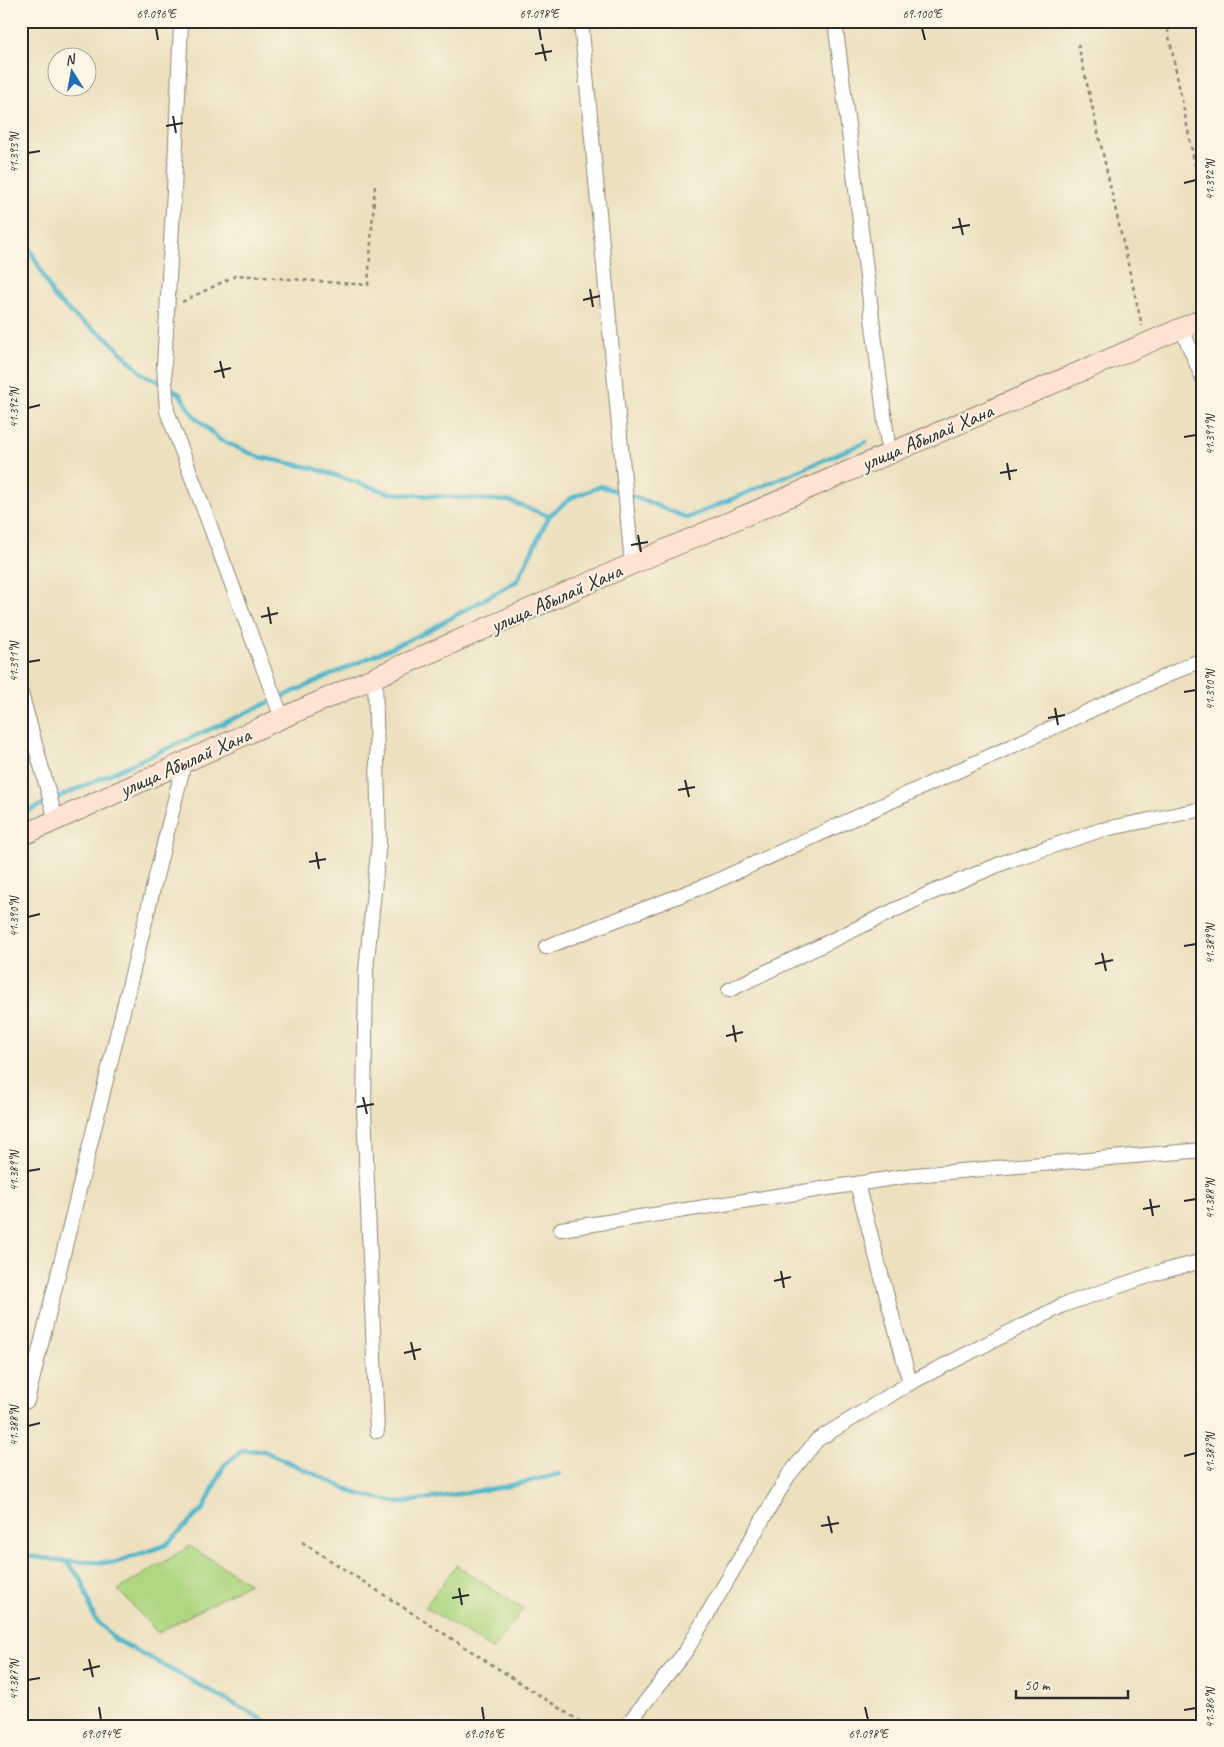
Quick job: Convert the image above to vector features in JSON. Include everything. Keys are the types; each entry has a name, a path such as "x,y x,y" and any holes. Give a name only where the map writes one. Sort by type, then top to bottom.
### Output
{"main road":[{"name":"улица Абылай Хана","path":"21,836 282,718 632,564 1203,319"}],"street":[{"path":"180,21 174,191 164,366 167,411 282,718"},
{"path":"581,21 632,564"},
{"path":"835,21 889,454"},
{"path":"1181,327 1203,379"},
{"path":"546,947 712,883 1203,659"},
{"path":"375,678 379,842 366,970 364,1109 377,1431"},
{"path":"21,693 56,820"},
{"path":"27,1401 184,763"},
{"path":"730,990 926,895 1010,860 1101,830 1203,809"},
{"path":"561,1229 914,1175 1203,1150"},
{"path":"857,1184 910,1383"},
{"path":"626,1726 686,1651 788,1476 817,1440 910,1383 1063,1305 1160,1272 1203,1261"}],"path":[{"path":"1166,21 1203,205"},
{"path":"1078,44 1146,342"},
{"path":"167,310 237,275 368,285 375,184"},
{"path":"302,1542 587,1726"}],"green space":[{"path":"1203,1479 1203,1582 1192,1481"},
{"path":"190,1546 249,1583 158,1633 118,1590"},
{"path":"456,1565 523,1609 493,1650 425,1607"}],"waterway":[{"path":"21,226 28,245 54,297 78,319 107,338 142,373 162,383"},
{"path":"168,387 180,394 194,416 220,440 259,457 313,468 389,493 509,501 549,516"},
{"path":"21,814 424,633 517,581 549,516 571,498 601,486 646,501 687,518 866,442"},
{"path":"65,1561 114,1563 166,1545 204,1508 224,1465 243,1450 264,1451 358,1494 400,1503 504,1487 560,1474"},
{"path":"21,1555 65,1561 81,1578 94,1618 115,1639 274,1726"}]}
